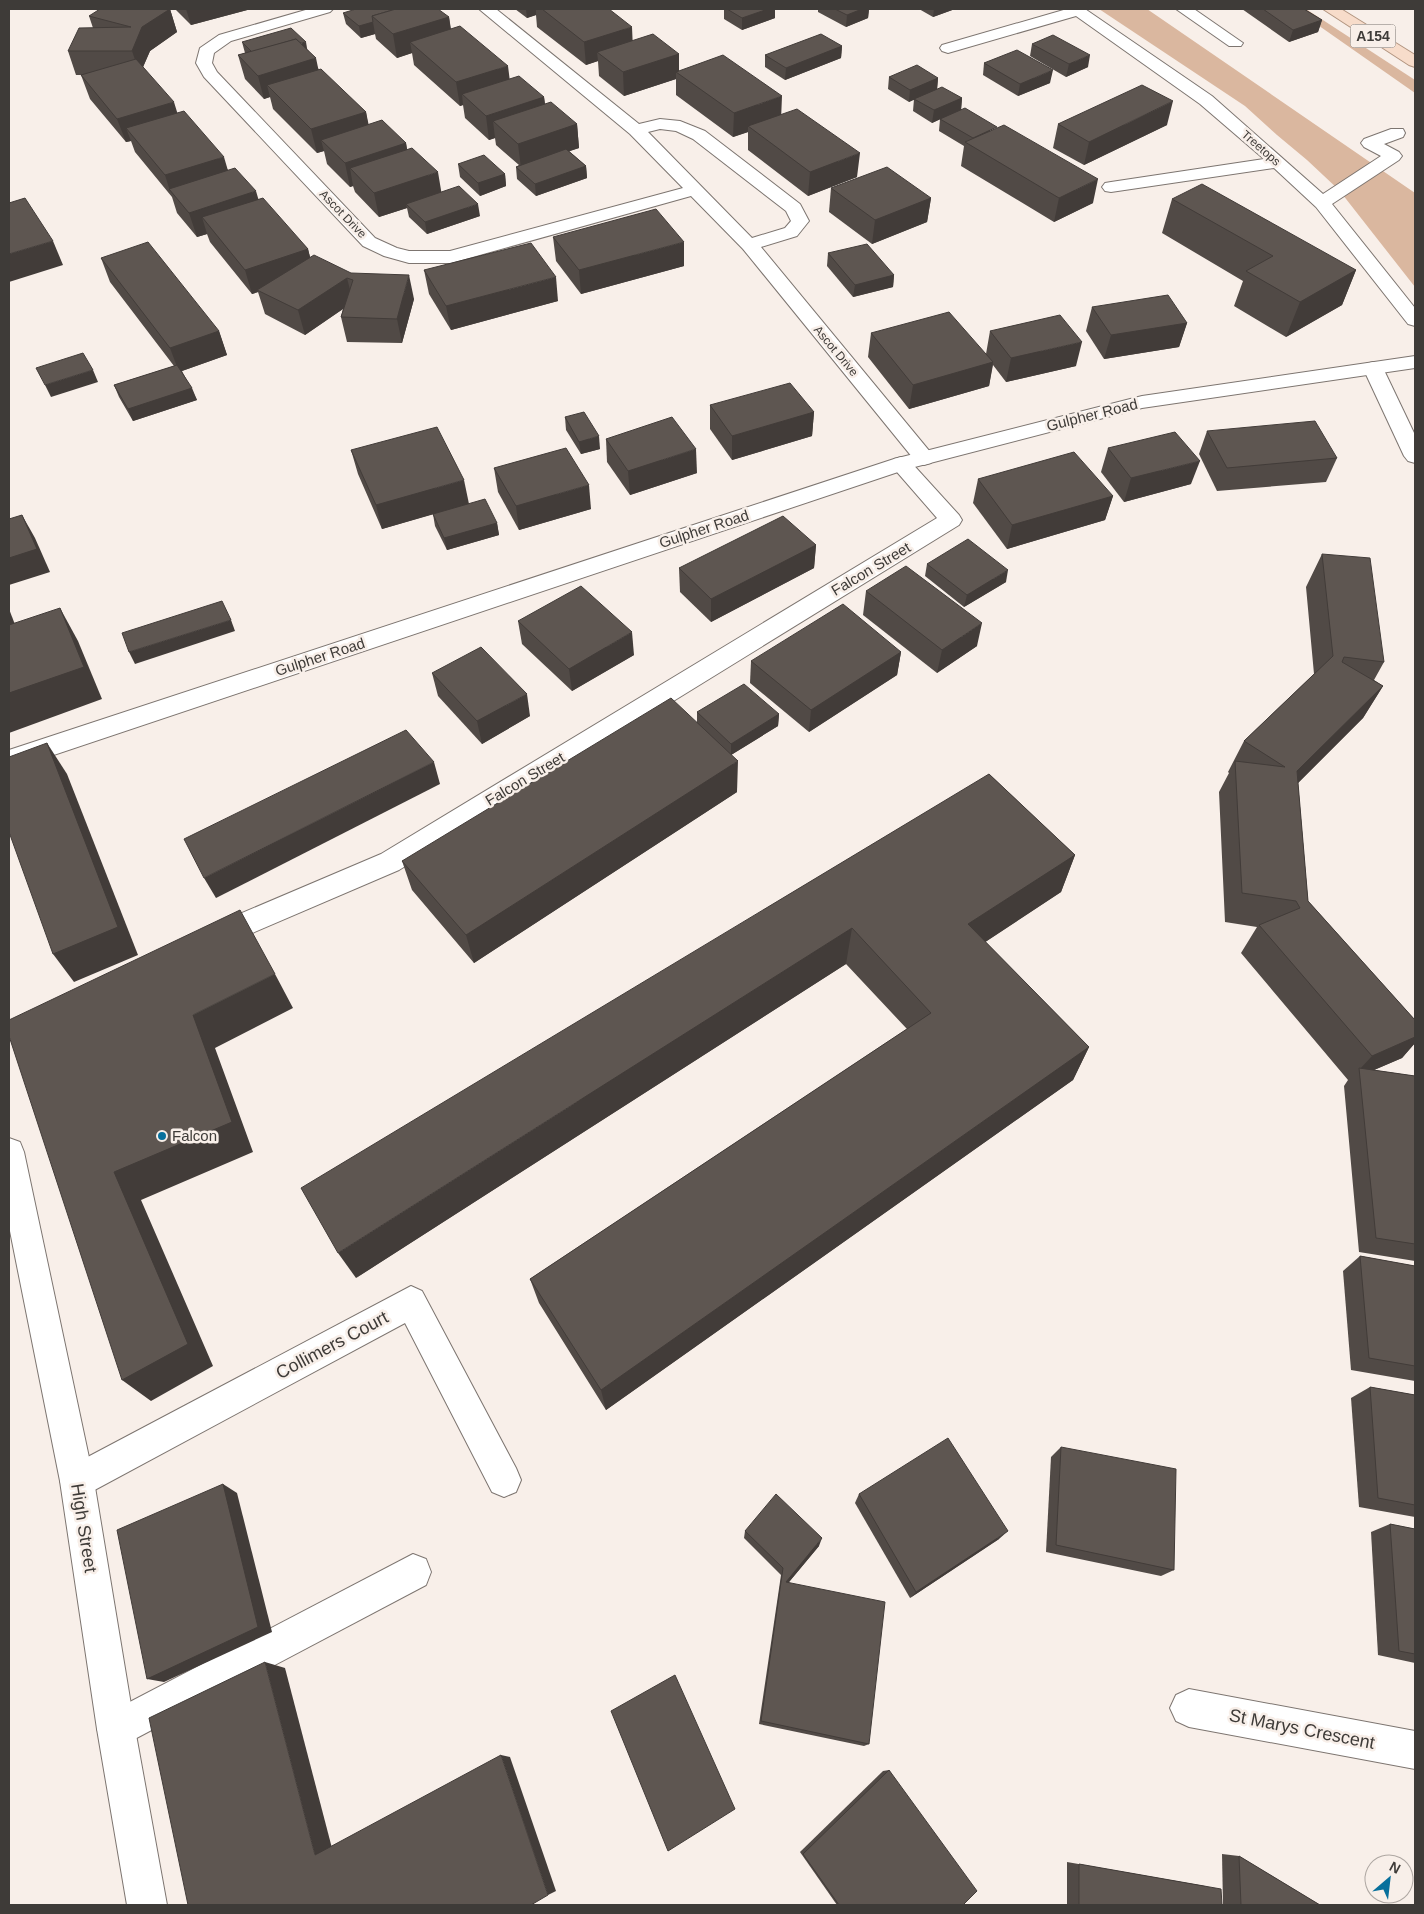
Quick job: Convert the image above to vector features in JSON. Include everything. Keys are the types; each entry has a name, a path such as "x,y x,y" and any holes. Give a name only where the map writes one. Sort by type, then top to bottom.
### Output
{"main road":[{"name":"A154","path":"1331,9 1415,62"}],"street":[{"name":"Ascot Drive","path":"325,9 225,38 206,51 204,63 210,74 370,242 387,252 416,259 451,256 694,190"},
{"name":"Ascot Drive","path":"487,9 636,130 749,245 924,458"},
{"path":"1184,9 1235,43"},
{"path":"948,48 1086,12"},
{"name":"Treetops","path":"1086,12 1206,100 1322,203 1415,320"},
{"path":"636,130 660,124 680,126 699,135 794,208 800,220 791,232 749,245"},
{"path":"1322,203 1393,156 1370,143 1397,133"},
{"path":"1111,187 1278,162"},
{"name":"Gulpher Road","path":"9,760 900,464 1142,402 1415,362"},
{"path":"1373,368 1415,456"},
{"name":"Falcon Street","path":"190,948 390,862 951,520 900,464"},
{"name":"High Street","path":"9,1153 77,1481 116,1729 147,1905"},
{"name":"Collimers Court","path":"77,1481 411,1302 504,1480"},
{"path":"116,1729 413,1572"},
{"name":"St Marys Crescent","path":"1189,1708 1415,1750"}],"shaded area":[{"path":"1099,9 1147,9 1415,193 1415,287 1339,190 1307,160 1245,106"},
{"path":"1295,9 1306,9 1415,80 1415,93"}],"building":[{"path":"100,9 170,9 142,27 132,51 68,51 79,28 131,27 89,16"},
{"path":"356,9 396,9 372,16 373,22 359,26 343,13"},
{"path":"396,9 438,9 449,17 393,34 372,16"},
{"path":"542,9 609,9 632,27 584,42"},
{"path":"727,9 768,9 742,18"},
{"path":"835,9 862,9 847,15"},
{"path":"1263,9 1304,9 1322,20 1293,30"},
{"path":"460,26 508,66 456,82 410,42"},
{"path":"291,28 306,42 301,43 296,39 252,52 242,42"},
{"path":"653,34 679,54 623,72 597,52"},
{"path":"821,34 842,46 786,68 765,55"},
{"path":"1053,35 1090,55 1069,64 1032,44"},
{"path":"296,39 316,58 258,76 238,55"},
{"path":"1017,50 1053,70 1020,84 984,63"},
{"path":"723,55 782,96 734,113 676,72"},
{"path":"136,59 174,102 117,119 81,75"},
{"path":"917,65 938,78 910,90 889,77"},
{"path":"321,69 366,112 311,129 267,85"},
{"path":"519,76 544,97 486,116 462,94"},
{"path":"1142,85 1173,101 1089,142 1058,124"},
{"path":"942,87 962,98 934,110 914,99"},
{"path":"551,102 577,124 518,144 493,121"},
{"path":"965,108 997,127 973,138 940,119"},
{"path":"797,109 860,153 810,172 748,126"},
{"path":"184,111 224,157 165,175 126,128"},
{"path":"382,120 406,143 345,163 321,140"},
{"path":"1004,125 1098,179 1059,198 965,142"},
{"path":"412,148 438,172 374,193 350,168"},
{"path":"566,149 586,166 535,184 516,167"},
{"path":"484,155 505,174 478,183 458,164"},
{"path":"887,167 931,198 875,220 831,188"},
{"path":"235,168 256,191 189,213 169,189"},
{"path":"1202,184 1356,270 1300,302 1246,271 1273,256 1172,199"},
{"path":"459,186 478,204 425,222 406,204"},
{"path":"25,198 53,241 9,254 9,203"},
{"path":"263,198 308,249 245,270 202,217"},
{"path":"656,209 684,242 579,270 553,237"},
{"path":"148,242 219,331 170,348 101,258"},
{"path":"531,243 556,277 446,306 424,270"},
{"path":"867,244 894,275 855,285 828,253"},
{"path":"314,255 351,273 409,275 397,319 341,317 353,280 347,278 298,310 257,290"},
{"path":"1168,295 1187,323 1111,335 1092,307"},
{"path":"949,312 993,362 913,385 871,333"},
{"path":"1060,315 1082,342 1011,358 990,331"},
{"path":"83,353 93,370 45,385 36,368"},
{"path":"177,365 192,388 128,409 114,385"},
{"path":"790,383 814,412 732,436 710,405"},
{"path":"584,412 599,436 579,442 565,417"},
{"path":"672,417 696,449 628,471 606,439"},
{"path":"1315,421 1337,458 1227,468 1207,431"},
{"path":"437,427 464,480 376,505 351,450"},
{"path":"1175,432 1200,461 1131,478 1108,448"},
{"path":"566,448 589,485 516,506 494,468"},
{"path":"1074,452 1113,496 1012,525 978,479"},
{"path":"485,499 497,523 444,538 433,514"},
{"path":"22,515 37,549 9,558 9,519"},
{"path":"783,516 816,545 711,599 679,568"},
{"path":"968,539 1008,570 967,595 927,564"},
{"path":"1322,554 1370,558 1384,662 1344,657 1342,662 1383,686 1297,771 1308,901 1415,1020 1415,1037 1372,1056 1259,925 1300,908 1296,901 1242,893 1235,761 1285,767 1244,741 1333,656"},
{"path":"906,566 982,623 942,650 866,591"},
{"path":"581,586 632,632 569,669 518,621"},
{"path":"222,601 231,620 129,652 122,633"},
{"path":"843,604 901,652 811,710 751,661"},
{"path":"60,608 84,667 9,693 9,625"},
{"path":"481,647 527,694 477,721 432,673"},
{"path":"744,684 779,714 731,744 697,712"},
{"path":"671,698 738,761 466,935 402,861"},
{"path":"406,730 434,762 204,878 184,839"},
{"path":"47,743 118,927 53,954 9,832 9,757"},
{"path":"989,774 1075,855 968,924 1089,1047 601,1390 530,1279 931,1013 852,928 338,1253 301,1188"},
{"path":"240,910 275,974 193,1015 232,1122 114,1172 188,1344 122,1380 9,1036 9,1020"},
{"path":"1359,1068 1415,1076 1415,1244 1376,1238"},
{"path":"1360,1256 1415,1266 1415,1366 1369,1358"},
{"path":"1370,1387 1415,1395 1415,1505 1378,1498"},
{"path":"948,1438 1008,1531 916,1592 859,1494"},
{"path":"1061,1447 1176,1469 1174,1570 1056,1545"},
{"path":"223,1484 258,1627 147,1679 117,1530"},
{"path":"776,1494 822,1538 786,1582 885,1602 869,1744 761,1721 783,1568 745,1531"},
{"path":"1390,1524 1415,1529 1415,1654 1399,1651"},
{"path":"265,1662 315,1855 501,1755 548,1895 531,1905 188,1905 149,1718"},
{"path":"675,1675 735,1809 668,1851 611,1711"},
{"path":"889,1770 977,1891 963,1905 839,1905 803,1854"},
{"path":"1239,1856 1320,1905 1241,1905"},
{"path":"1079,1864 1221,1889 1222,1905 1079,1905"}],"place":[{"name":"Falcon","path":"162,1136"}]}
